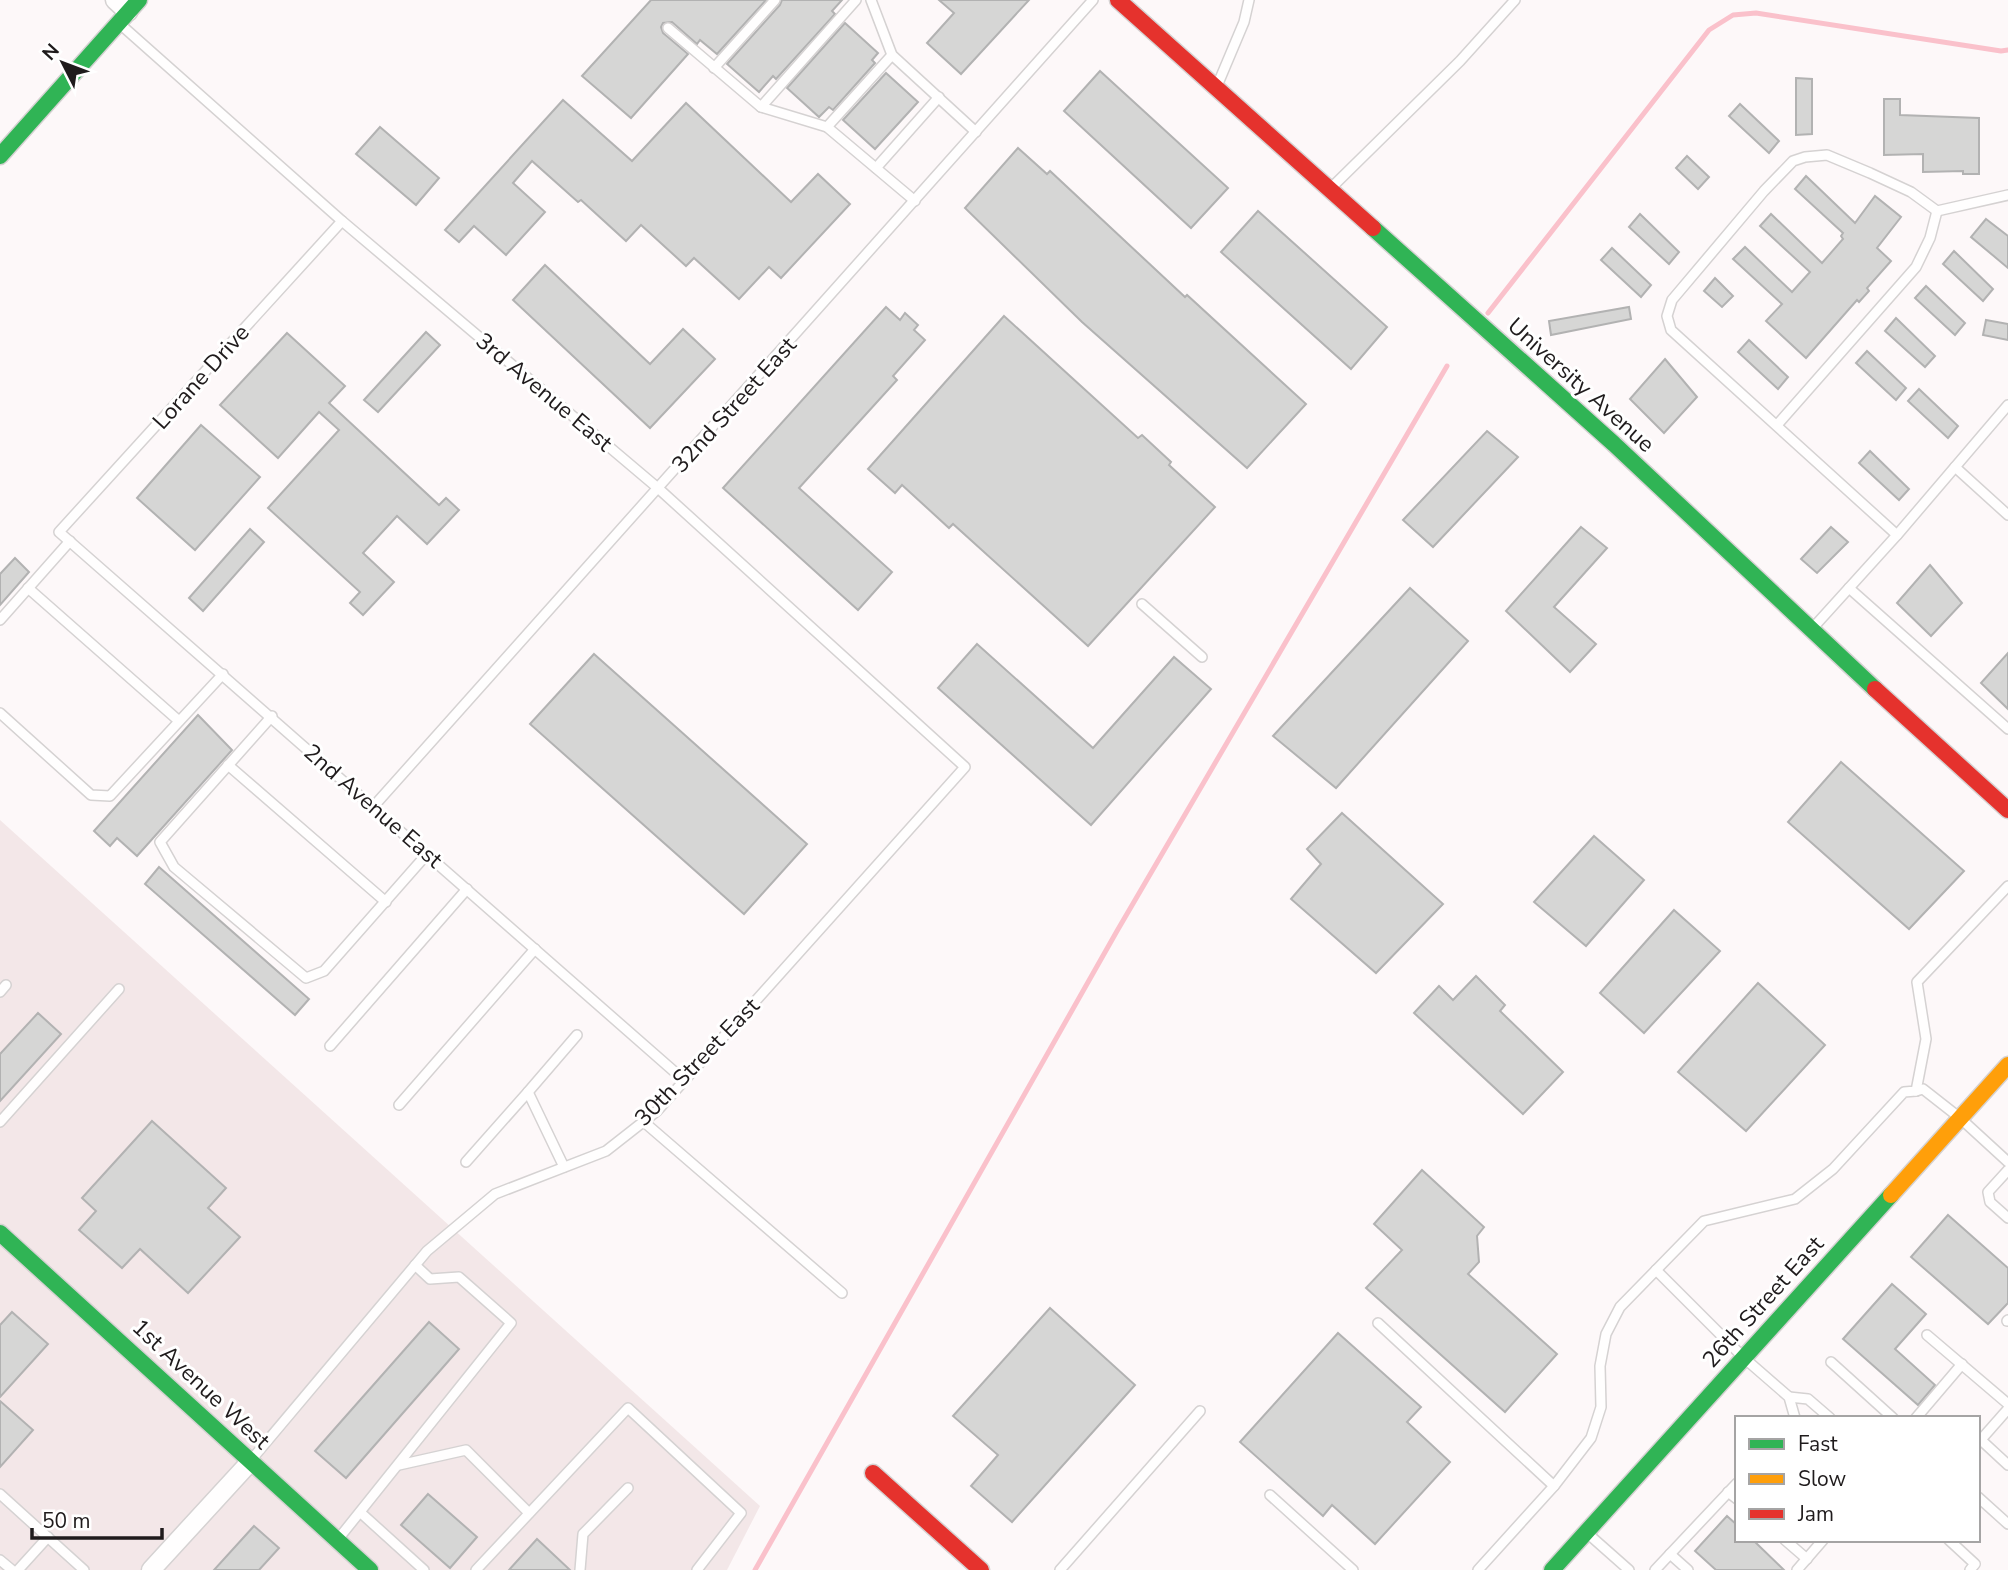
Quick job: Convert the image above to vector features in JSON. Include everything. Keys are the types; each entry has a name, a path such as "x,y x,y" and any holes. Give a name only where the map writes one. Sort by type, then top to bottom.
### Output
{"street":[{"name":"University Avenue","path":"1118,0 1623,453 2008,810"},
{"path":"0,156 125,9"},
{"name":"26th Street East","path":"1552,1570 2008,1065"},
{"name":"1st Avenue West","path":"0,1233 134,1352 370,1570"},
{"path":"151,1570 251,1461"},
{"path":"873,1473 981,1570"}],"lane":[{"path":"714,68 775,0"},
{"path":"761,107 856,0"},
{"path":"870,0 892,55 976,132"},
{"name":"32nd Street East","path":"373,807 1093,0"},
{"path":"1216,87 1244,22 1249,0"},
{"path":"1330,189 1460,61 1515,0"},
{"name":"3rd Avenue East","path":"125,9 342,221 659,489 965,767"},
{"path":"668,28 761,107 827,127 915,201"},
{"path":"827,127 892,55"},
{"path":"876,168 939,97"},
{"path":"1897,535 1671,330 1667,316 1672,300 1793,160 1827,155 1911,191 1937,211"},
{"path":"1937,211 2008,195"},
{"path":"1777,425 1916,267 1930,238 1937,211"},
{"name":"Lorane Drive","path":"60,532 342,221"},
{"path":"1811,630 1897,535 2008,405"},
{"path":"1955,467 2008,515"},
{"name":"2nd Avenue East","path":"60,532 685,1081"},
{"path":"0,620 70,541"},
{"path":"1849,588 2008,729"},
{"path":"28,589 179,721"},
{"path":"1142,604 1202,656"},
{"path":"0,713 91,795 110,796 223,674"},
{"path":"272,716 159,842 174,867 306,978 324,971 427,854"},
{"path":"228,765 386,902"},
{"name":"30th Street East","path":"251,1461 427,1251 495,1194 606,1151 657,1111 965,767"},
{"path":"1916,1091 1926,1039 1917,982 2008,886"},
{"path":"330,1046 467,889"},
{"path":"400,1105 535,949"},
{"path":"0,1122 119,989"},
{"path":"466,1162 577,1035"},
{"path":"1478,1570 1554,1486 1591,1438 1601,1407 1600,1366 1605,1334 1620,1307 1703,1221 1795,1199 1833,1168 1904,1092 1923,1089 1960,1118 2008,1162"},
{"path":"528,1092 564,1167"},
{"path":"645,1122 842,1293"},
{"path":"2008,1170 1988,1192 1990,1202 2008,1218"},
{"path":"338,1539 511,1323 459,1277 430,1279 415,1265"},
{"path":"1656,1270 1743,1357 1788,1397 1794,1416"},
{"path":"1378,1323 1554,1486"},
{"path":"1927,1335 2008,1406 1980,1440"},
{"path":"1831,1362 1891,1416"},
{"path":"1918,1416 1962,1364"},
{"path":"1788,1397 1808,1399 1828,1416"},
{"path":"476,1570 628,1408 741,1513 697,1570"},
{"path":"1060,1570 1200,1411"},
{"path":"1980,1442 2008,1465"},
{"path":"399,1465 466,1450 529,1513"},
{"path":"1655,1570 1735,1485"},
{"path":"580,1570 583,1534 628,1488"},
{"path":"1728,1492 1735,1497"},
{"path":"0,1494 84,1570"},
{"path":"1270,1495 1353,1570"},
{"path":"1980,1499 2008,1524"},
{"path":"361,1513 424,1570"},
{"path":"1586,1532 1629,1570"},
{"path":"18,1570 48,1537"},
{"path":"1787,1542 1807,1559"},
{"path":"1797,1570 1821,1542"},
{"path":"1951,1542 1976,1568"},
{"path":"1670,1554 1688,1570"},
{"path":"0,1560 12,1570"}],"shaded area":[{"path":"0,820 760,1506 727,1570 0,1570"}],"building":[{"path":"651,0 766,0 717,54 700,40 697,44 672,22 663,23 663,33 688,54 631,118 582,76"},
{"path":"782,0 842,0 832,11 835,14 776,79 773,76 759,92 727,64"},
{"path":"939,0 1029,0 961,74 927,43 954,13"},
{"path":"845,23 878,53 872,60 875,63 833,110 829,107 819,117 787,88"},
{"path":"1100,71 1228,188 1191,228 1064,111"},
{"path":"886,73 918,102 875,149 843,120"},
{"path":"1796,78 1812,79 1812,134 1796,135"},
{"path":"1884,99 1900,99 1900,115 1979,118 1979,174 1963,174 1963,171 1923,172 1923,154 1884,155"},
{"path":"563,100 632,161 686,103 791,202 818,174 850,204 781,278 769,267 739,299 694,258 686,266 641,225 626,241 532,161 513,183 545,212 506,255 474,226 459,242 445,230"},
{"path":"1740,104 1779,141 1769,153 1729,116"},
{"path":"380,127 439,178 416,205 356,154"},
{"path":"1018,148 1047,174 1050,171 1185,297 1187,295 1306,404 1247,468 1082,322 965,208"},
{"path":"1687,156 1709,177 1698,189 1676,168"},
{"path":"1806,176 1855,223 1875,196 1901,217 1877,248 1891,261 1867,288 1869,291 1859,302 1857,300 1806,358 1766,321 1782,304 1733,259 1745,247 1792,292 1810,272 1760,226 1771,214 1822,263 1843,239 1843,233 1795,189"},
{"path":"1258,211 1387,327 1351,369 1221,252"},
{"path":"1640,214 1679,252 1669,264 1629,227"},
{"path":"1986,219 2008,236 2008,268 1971,237"},
{"path":"1612,248 1651,285 1641,297 1601,260"},
{"path":"1954,251 1993,289 1983,301 1943,264"},
{"path":"545,265 650,364 683,329 715,359 650,428 513,300"},
{"path":"1715,278 1733,296 1722,307 1704,291"},
{"path":"1926,286 1965,323 1955,335 1915,298"},
{"path":"886,307 900,320 905,313 918,325 914,330 925,340 893,376 897,380 799,488 892,572 858,610 723,488"},
{"path":"1629,307 1631,319 1551,335 1549,321"},
{"path":"1004,316 1138,438 1142,435 1171,462 1169,465 1215,507 1088,646 953,524 949,528 902,485 895,493 868,469"},
{"path":"1896,318 1935,356 1925,367 1885,331"},
{"path":"1986,320 2008,324 2008,340 1983,335"},
{"path":"426,332 440,345 378,412 364,400"},
{"path":"287,333 345,386 329,403 439,505 446,498 459,510 427,544 397,516 363,553 394,582 363,615 350,603 360,592 268,508 339,430 319,412 278,458 220,405"},
{"path":"1749,340 1788,377 1778,389 1738,352"},
{"path":"1867,351 1906,388 1896,400 1856,363"},
{"path":"1665,359 1697,397 1664,433 1630,399"},
{"path":"1919,389 1958,426 1948,438 1908,401"},
{"path":"201,425 260,477 195,550 137,498"},
{"path":"1487,431 1518,457 1433,547 1403,520"},
{"path":"1870,451 1909,489 1899,500 1859,463"},
{"path":"1581,527 1607,548 1554,607 1596,644 1570,672 1506,611"},
{"path":"1831,527 1848,542 1817,573 1801,559"},
{"path":"250,529 264,542 203,611 189,598"},
{"path":"15,558 29,572 0,605 0,574"},
{"path":"1930,565 1962,603 1931,636 1897,603"},
{"path":"1410,588 1468,641 1336,788 1273,736"},
{"path":"977,644 1093,748 1174,657 1211,689 1091,825 938,688"},
{"path":"2008,653 2008,709 1981,683"},
{"path":"594,654 807,844 744,914 530,724"},
{"path":"198,715 232,750 137,856 117,838 110,846 94,831"},
{"path":"1841,762 1964,871 1909,929 1788,822"},
{"path":"1342,813 1443,904 1376,973 1291,899 1321,864 1307,849"},
{"path":"1594,836 1644,880 1586,946 1534,902"},
{"path":"159,867 309,999 295,1015 145,884"},
{"path":"1674,910 1720,951 1644,1033 1600,993"},
{"path":"1476,976 1505,1005 1500,1011 1563,1072 1523,1114 1414,1013 1439,986 1453,1000"},
{"path":"1758,983 1825,1045 1746,1131 1678,1072"},
{"path":"38,1013 61,1034 0,1101 0,1054"},
{"path":"152,1121 226,1188 208,1208 240,1237 188,1293 140,1249 122,1268 79,1230 96,1211 82,1198"},
{"path":"1422,1170 1484,1227 1477,1236 1479,1262 1468,1274 1557,1354 1505,1412 1366,1288 1402,1250 1374,1224"},
{"path":"1948,1215 2008,1268 2008,1303 1988,1324 1911,1257"},
{"path":"1892,1284 1926,1314 1895,1349 1935,1385 1918,1405 1843,1339"},
{"path":"1050,1308 1135,1385 1012,1522 971,1486 998,1455 953,1416"},
{"path":"12,1312 48,1344 0,1397 0,1325"},
{"path":"429,1322 459,1349 346,1478 315,1451"},
{"path":"1338,1333 1421,1407 1407,1422 1450,1462 1375,1544 1332,1505 1323,1516 1240,1442"},
{"path":"0,1401 33,1430 0,1467"},
{"path":"428,1494 477,1537 450,1568 401,1525"},
{"path":"1727,1516 1735,1523 1735,1542 1755,1542 1784,1570 1716,1570 1695,1551"},
{"path":"254,1526 279,1548 259,1570 214,1570"},
{"path":"537,1539 570,1570 509,1570"}],"waterway":[{"path":"1488,313 1709,30 1733,15 1756,13 2008,50"},
{"path":"755,1570 1117,931 1447,366"}],"traffic: fast":[{"path":"0,156 139,0"},
{"path":"1373,228 1614,444 1875,689"},
{"path":"1552,1570 1891,1195"},
{"path":"0,1233 370,1570"}],"traffic: slow":[{"path":"1891,1195 2008,1065"}],"traffic: jam":[{"path":"1118,0 1373,228"},
{"path":"1875,689 2008,810"},
{"path":"873,1473 981,1570"}]}
